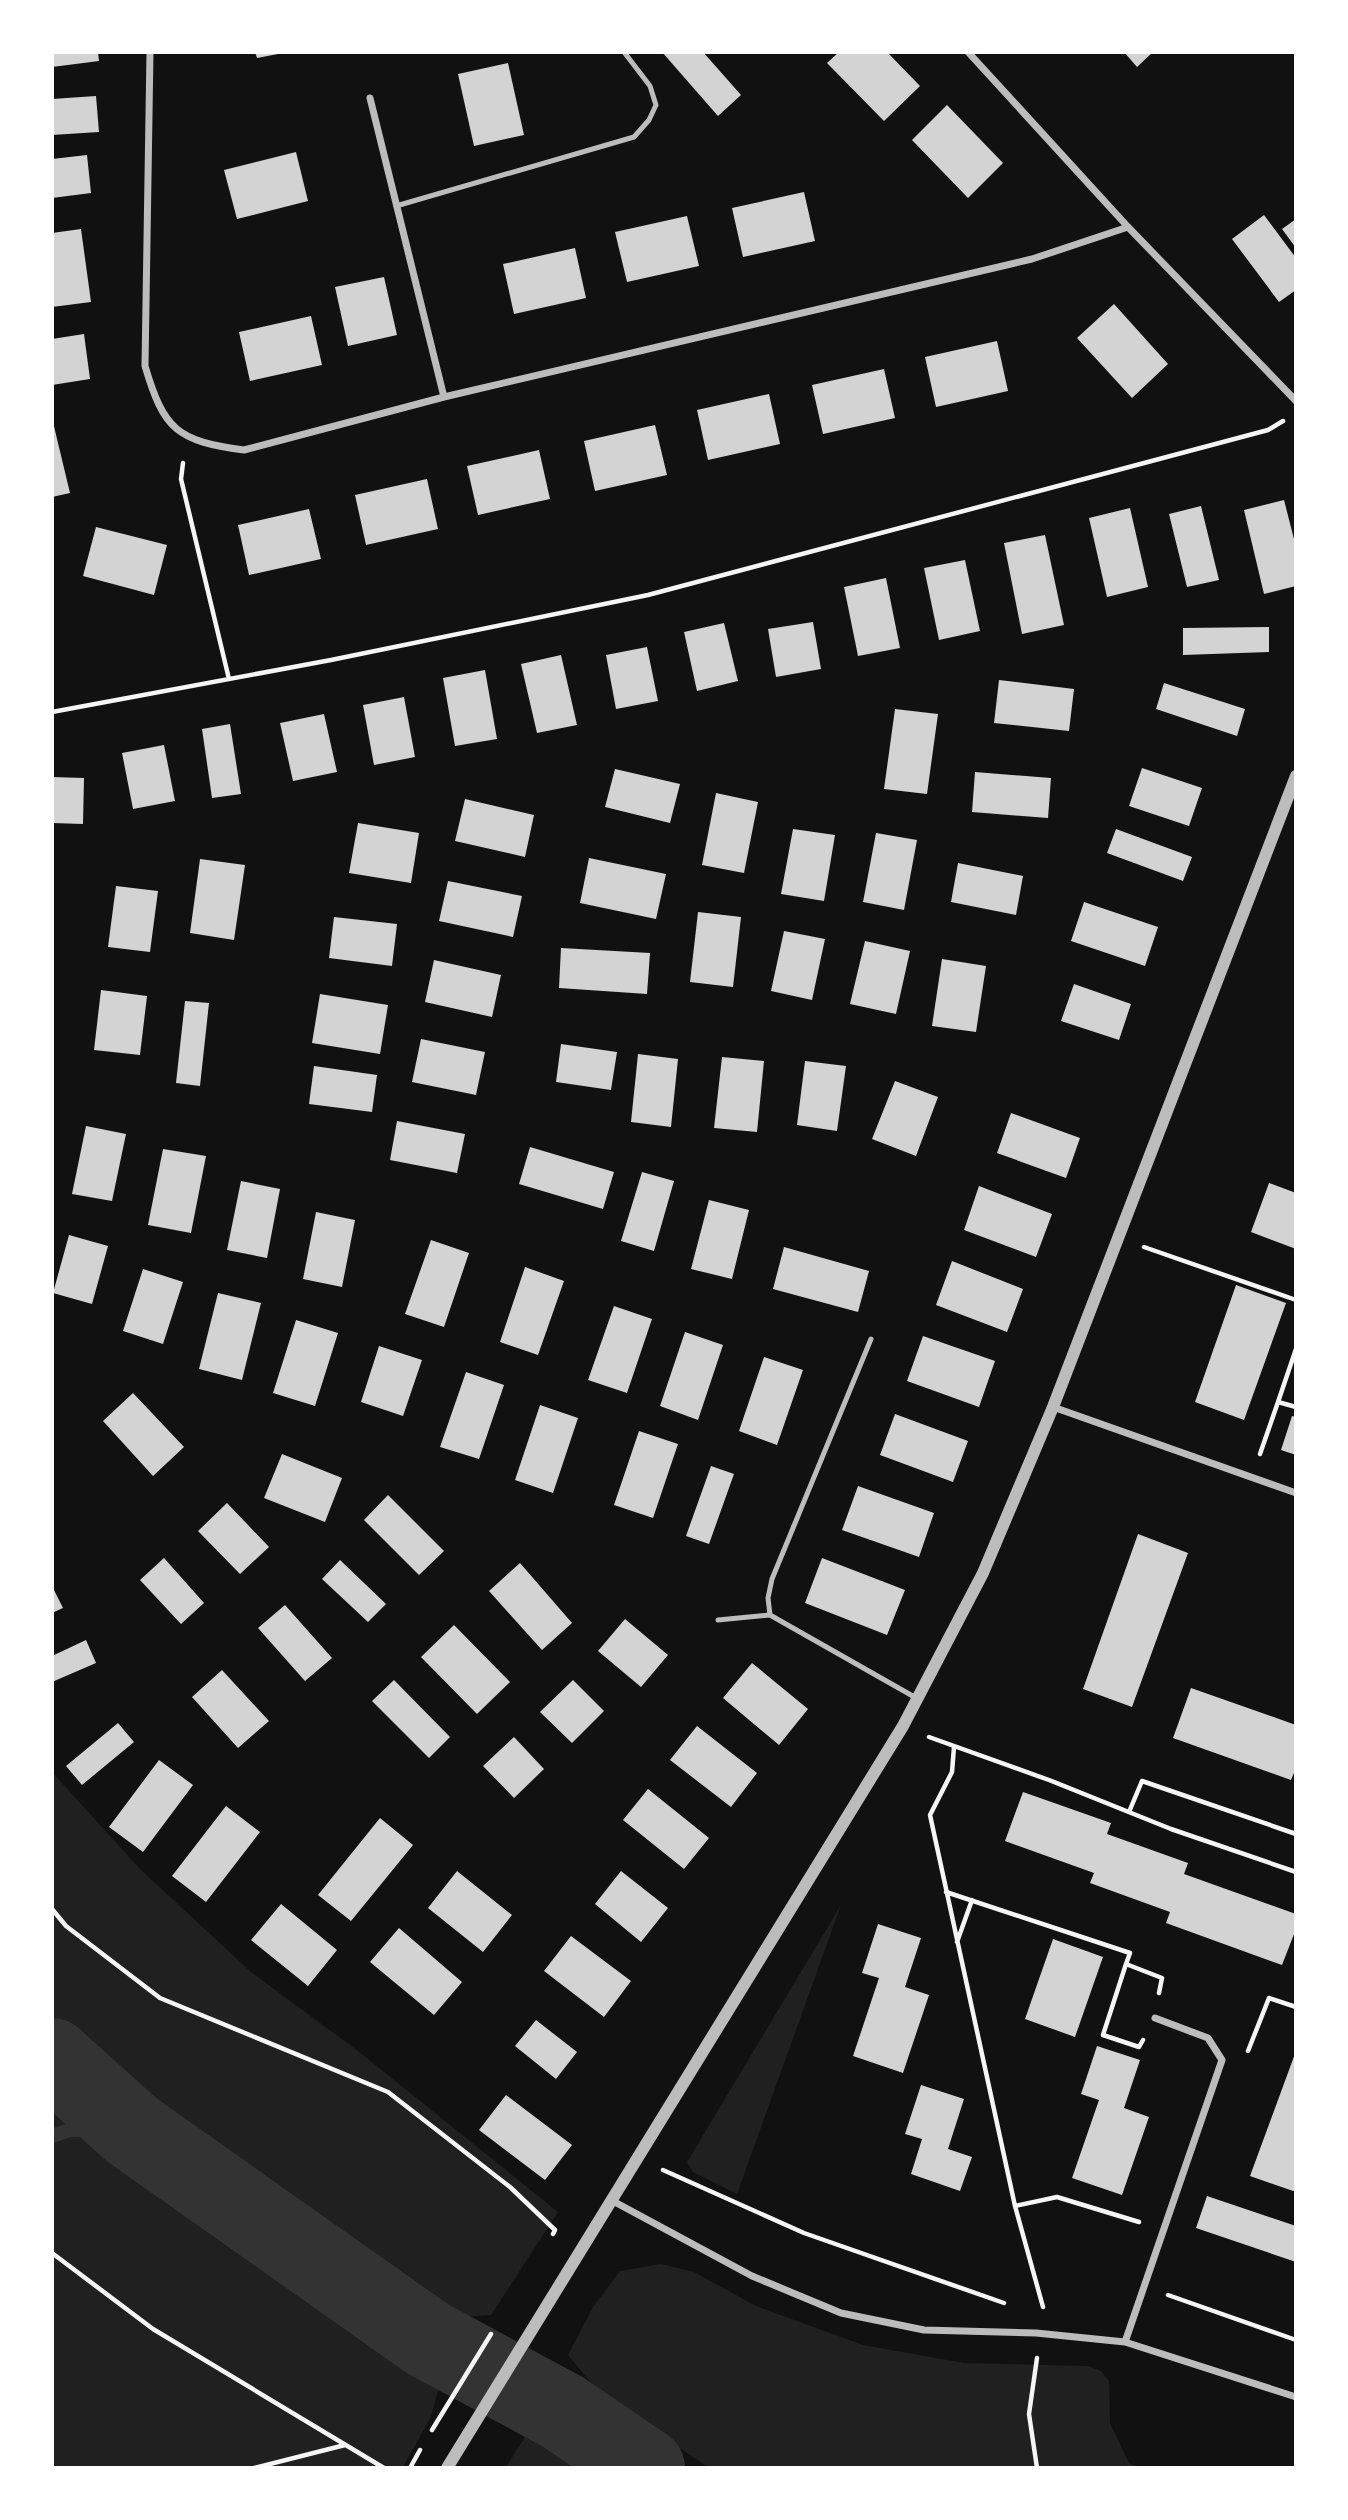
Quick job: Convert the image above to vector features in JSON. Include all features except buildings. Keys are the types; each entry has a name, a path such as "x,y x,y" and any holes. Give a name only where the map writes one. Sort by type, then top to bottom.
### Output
{"street":[{"path":"150,52 145,366 154,396 167,421 187,438 214,446 244,450 444,397 1032,259 1128,228"},
{"path":"968,52 1128,228 1296,401"},
{"path":"370,98 444,397"},
{"path":"447,2468 902,1726 983,1573 1053,1407 1296,776"},
{"path":"1053,1407 1296,1493"},
{"path":"1125,2342 1222,2060 1208,2038 1155,2018"},
{"path":"611,2200 752,2276 841,2313 924,2330 1041,2333 1125,2342 1296,2398"}],"lane":[{"path":"396,206 634,136 649,120 656,105 650,86 624,52"},
{"path":"770,1615 768,1598 772,1579 871,1339"},
{"path":"718,1620 770,1615 918,1699"}],"path":[{"path":"52,712 331,660 648,595 1268,430 1286,419"},
{"path":"187,438 181,479 229,679"},
{"path":"1118,1238 1296,1300"},
{"path":"1253,1478 1296,1349"},
{"path":"1278,1402 1296,1407"},
{"path":"902,1726 1296,1872"},
{"path":"954,1747 952,1772 930,1815 1015,2206 1043,2306 1029,2414 1037,2468"},
{"path":"1129,1812 1142,1782 1296,1835"},
{"path":"945,1892 1130,1953 1126,1964 1103,2035 1139,2047 1155,2018 1162,1978 1126,1964"},
{"path":"957,1943 972,1900"},
{"path":"52,1909 66,1926 160,1998 388,2092 510,2187 555,2230"},
{"path":"1208,2038 1249,2051 1269,1998 1296,2007"},
{"path":"638,2158 804,2233 1004,2304 1017,2304"},
{"path":"1015,2206 1057,2197 1164,2229"},
{"path":"52,2253 153,2329 384,2468"},
{"path":"1144,2286 1296,2340"},
{"path":"1030,2305 1043,2306"},
{"path":"452,2396 493,2331"},
{"path":"254,2468 346,2445"}],"shaded area":[{"path":"52,1772 139,1868 251,1972 358,2051 558,2212 491,2315 460,2317 306,2223 195,2139 53,2019"},
{"path":"841,1905 737,2194 693,2172 687,2162"},
{"path":"52,2076 92,2108 119,2145 172,2189 233,2232 451,2373 439,2387 431,2417 403,2467 53,2467"},
{"path":"661,2264 694,2272 756,2306 863,2345 964,2363 1088,2366 1101,2371 1109,2381 1110,2423 1129,2463 1137,2467 708,2467 602,2396 568,2355 593,2307 620,2271"},
{"path":"539,2415 617,2467 506,2467"}],"waterway":[{"path":"52,2058 132,2130 428,2339 563,2412 645,2468"},
{"path":"52,2136 70,2130 132,2130"}]}
